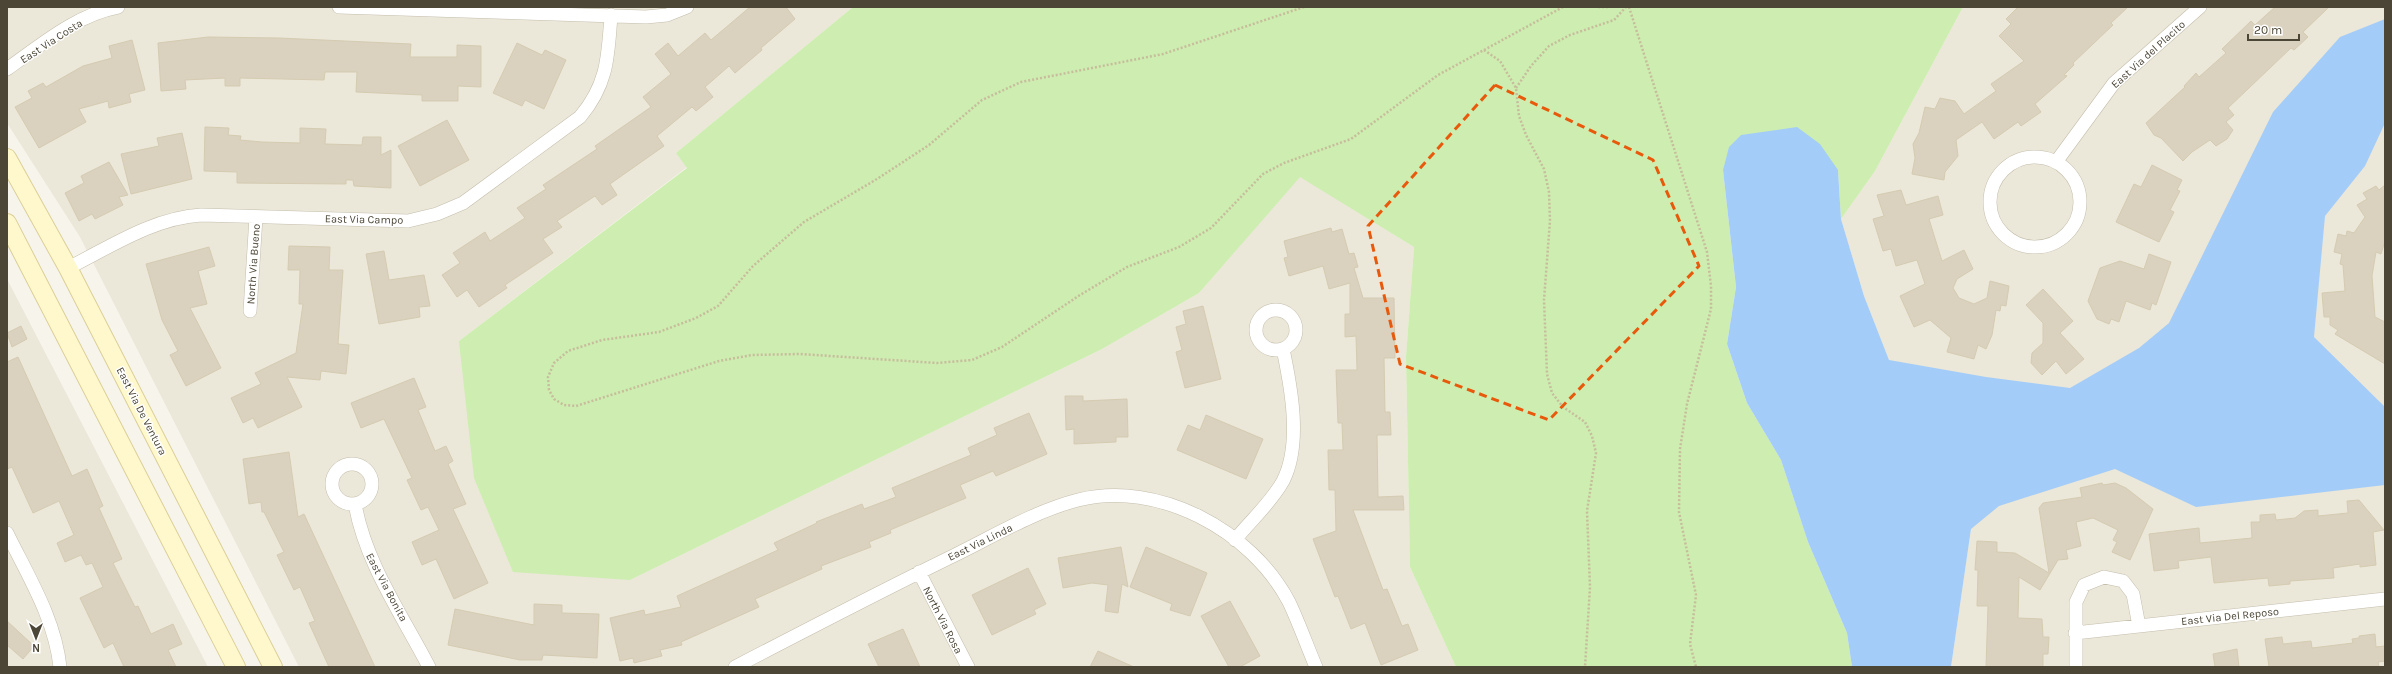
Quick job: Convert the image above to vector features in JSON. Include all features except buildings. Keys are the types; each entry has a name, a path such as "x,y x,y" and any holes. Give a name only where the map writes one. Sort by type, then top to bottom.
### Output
{"main road":[{"name":"East Via De Ventura","path":"7,158 68,268 273,667"},
{"path":"7,223 236,667"}],"street":[{"name":"East Via Costa","path":"7,69 71,25 104,10 118,7"},
{"path":"339,7 646,17 667,15 687,7"},
{"name":"East Via del Placito","path":"2056,162 2114,83 2200,7"},
{"name":"East Via Campo","path":"68,268 159,223 180,217 256,217 408,221 437,214 463,203 580,117 593,102 601,86 607,62 610,15"},
{"path":"2035,157 2056,162 2068,171 2077,183 2081,198 2077,220 2064,239 2050,246 2035,248 2020,245 2007,238 1997,227 1991,213 1990,199 1993,184 2001,172 2013,162 2035,157"},
{"name":"North Via Bueno","path":"250,311 256,217"},
{"path":"1235,540 1283,480 1292,456 1293,415 1290,381 1283,349"},
{"name":"East Via Linda","path":"735,667 919,572 1032,517 1078,500 1114,496 1146,497 1218,526 1259,560 1288,601 1316,667"},
{"name":"East Via Bonita","path":"354,504 359,529 368,552 429,667"},
{"path":"7,533 49,619 58,650 60,667"},
{"name":"North Via Rosa","path":"919,572 968,667"},
{"path":"2076,667 2076,602 2084,585 2104,577 2123,581 2133,594 2139,626"},
{"name":"East Via Del Reposo","path":"2075,633 2385,600"}],"path":[{"path":"1304,7 1163,54 1021,82 982,100 929,145 877,179 804,222 753,266 718,306 696,318 659,332 602,340 568,350 554,363 548,377 549,390 554,399 564,405 576,406 719,361 752,355 800,354 937,363 972,360 1002,347 1080,294 1127,267 1179,247 1211,228 1263,174 1284,164 1351,139 1438,75 1563,7"},
{"path":"1598,7 1610,7"},
{"path":"1516,88 1531,66 1549,46 1570,35 1614,20 1626,7"},
{"path":"1629,7 1707,252 1711,286 1711,309 1687,404 1680,449 1679,512 1696,596 1690,644 1696,667"},
{"path":"1484,50 1500,61 1516,88 1519,116 1526,135 1544,169 1549,192 1550,221 1544,300 1547,374 1552,393 1563,407 1585,422 1592,436 1596,454 1587,511 1590,587 1585,667"}],"highlighted area":[{"path":"1495,85 1653,160 1699,266 1549,420 1400,364 1368,226"}],"shaded area":[{"path":"7,7 853,7 676,153 687,167 459,341 630,580 1102,349 1199,293 1300,176 1414,247 1406,357 1410,567 1456,667 299,667 80,237 7,123"},
{"path":"1963,7 2385,7 2385,667 1951,667 1971,529 1889,360 1864,296 1841,219 1875,171"},
{"path":"7,279 208,667 7,667"}],"green space":[{"path":"853,7 1963,7 1875,171 1841,219 1838,170 1723,170 1736,287 1727,344 1747,403 1781,460 1808,542 1847,633 1852,667 1456,667 1410,567 1406,357 1414,247 1300,177 1199,293 1102,349 630,580 513,572 474,478 459,341 687,168 676,153"}],"water":[{"path":"2385,19 2385,123 2365,166 2325,216 2314,337 2385,407 2385,485 2196,507 2115,469 1999,506 1971,529 1951,667 1852,667 1847,633 1808,542 1781,460 1747,403 1727,344 1736,287 1723,170 1729,147 1741,135 1797,127 1820,144 1838,170 1841,219 1864,296 1889,360 1986,377 2070,388 2139,348 2169,323 2273,112 2340,37"}]}
